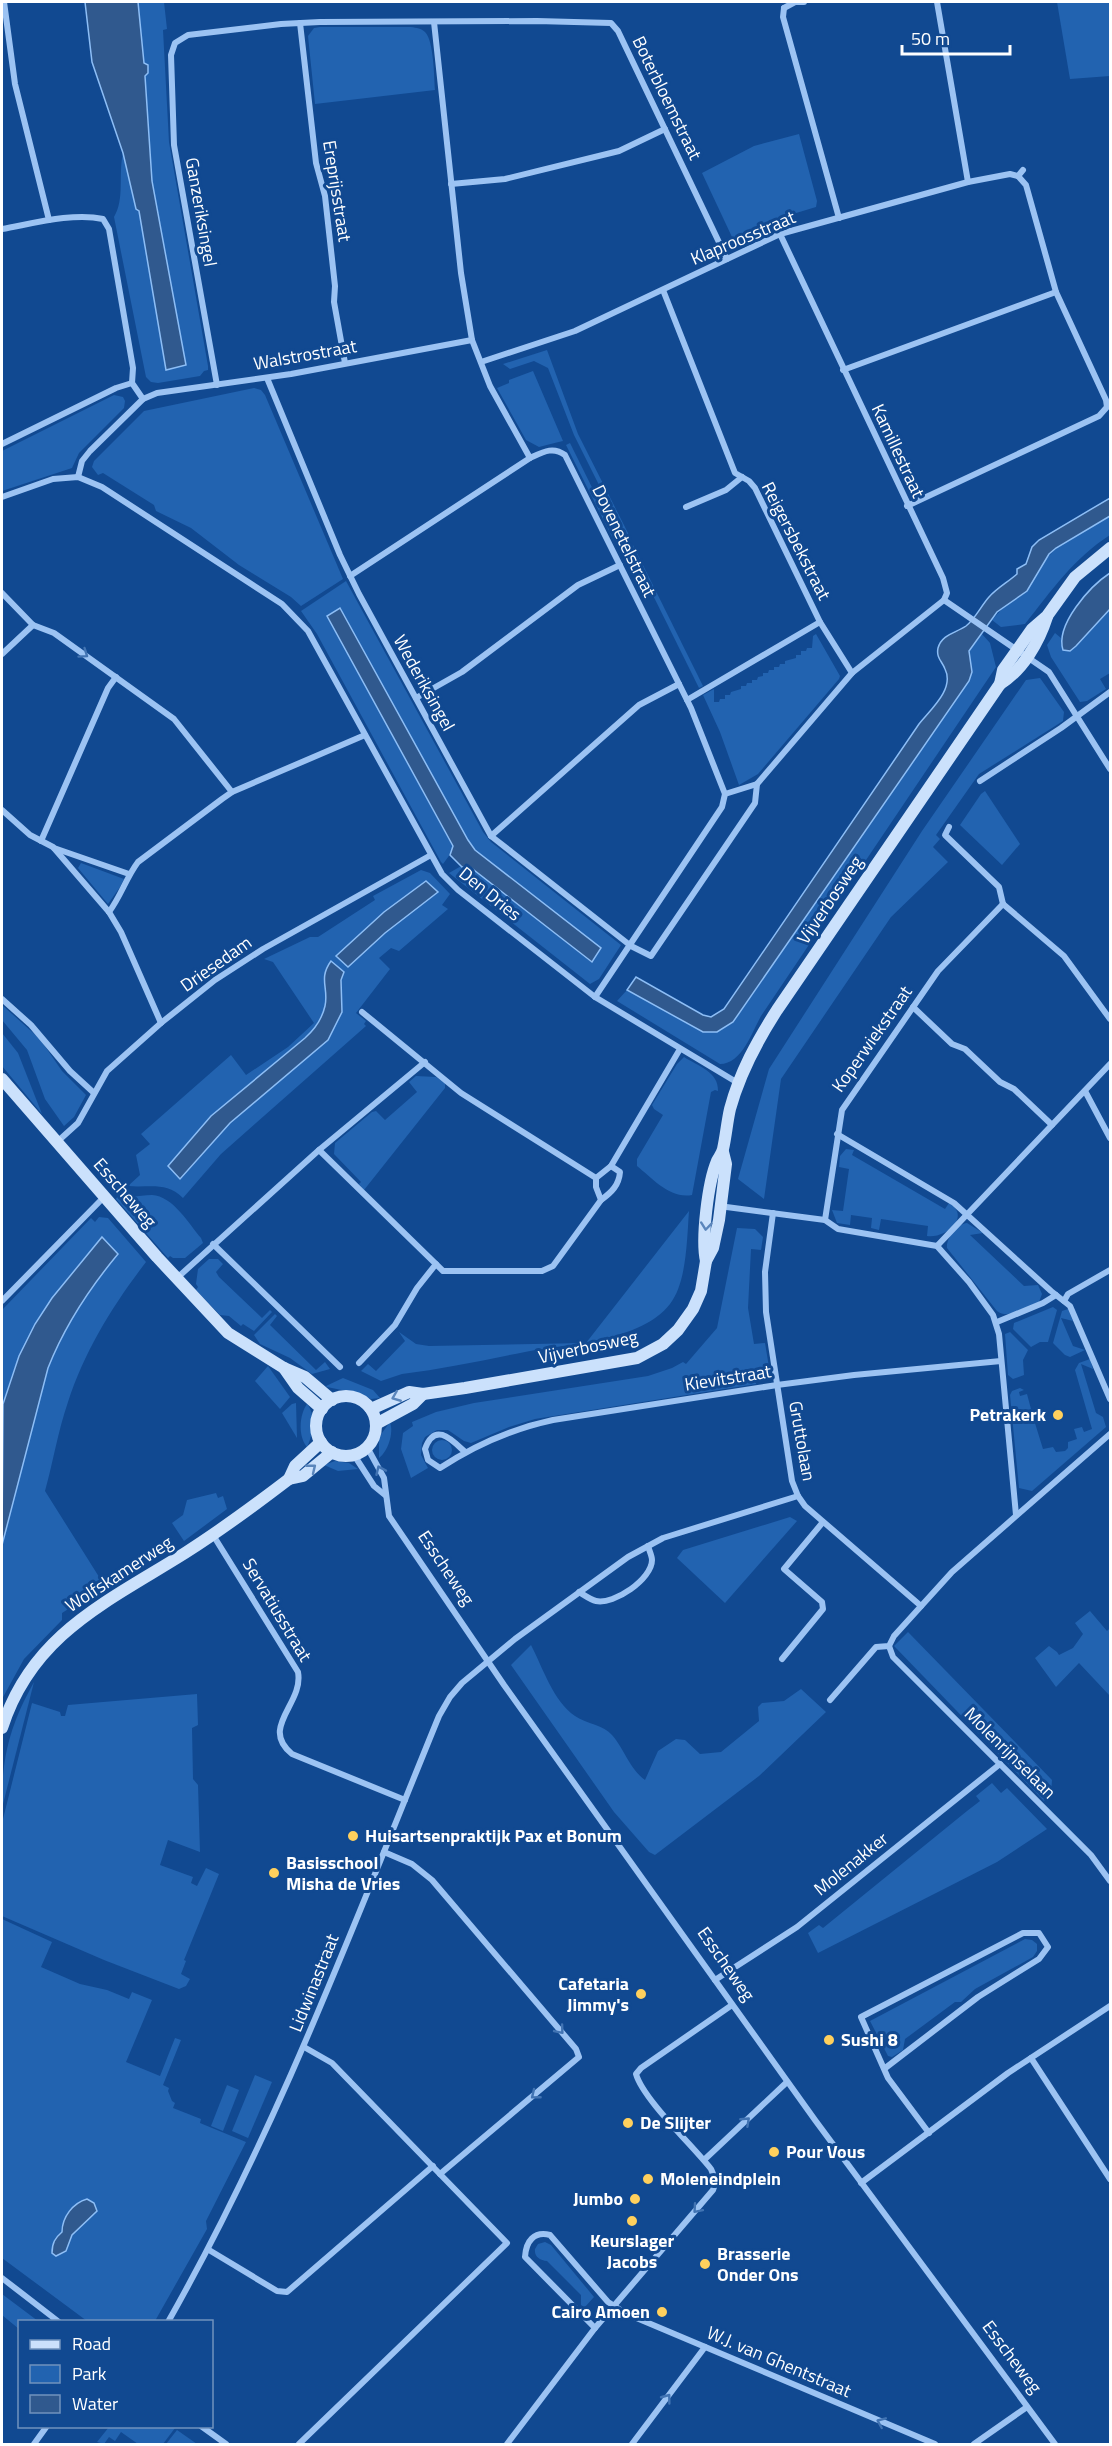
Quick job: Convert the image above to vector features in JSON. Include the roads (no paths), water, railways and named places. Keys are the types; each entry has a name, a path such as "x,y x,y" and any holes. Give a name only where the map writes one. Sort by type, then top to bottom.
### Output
{"main road":[{"name":"Vijverbosweg","path":"370,1409 409,1392 423,1394 524,1379 643,1355 663,1344 685,1321 701,1291 706,1261 713,1248 721,1206 726,1164 723,1152 730,1108 753,1049 777,1010 1000,684 1003,670 1022,652 1032,629 1047,616 1076,577 1110,548"},
{"name":"Esscheweg","path":"2,1079 104,1197 228,1334 284,1368 304,1377 332,1400"},
{"name":"Vijverbosweg","path":"706,1261 703,1248 708,1204 717,1161 723,1152"},
{"name":"Esscheweg","path":"284,1368 298,1388 322,1409"},
{"name":"Vijverbosweg","path":"376,1424 413,1404 423,1394"},
{"path":"353,1397 370,1409 376,1424 374,1437 367,1448 354,1455 346,1456 332,1452 321,1442 317,1426 322,1409 332,1400 353,1397"},
{"name":"Wolfskamerweg","path":"289,1479 295,1467 321,1442"},
{"name":"Wolfskamerweg","path":"2,1728 14,1695 28,1672 60,1634 106,1602 213,1535 289,1479 303,1476 332,1452"}],"street":[{"path":"4,2 15,84 49,220"},
{"path":"777,2 784,8"},
{"path":"784,8 795,2 804,2"},
{"path":"937,2 968,182"},
{"path":"784,8 783,17 839,218"},
{"name":"Boterbloemstraat","path":"175,43 188,35 300,23 589,21 612,23 618,31 727,259"},
{"path":"434,22 461,273 472,340 490,386 530,458"},
{"name":"Ereprijsstraat","path":"300,23 316,164 326,203 335,286 334,302 345,363"},
{"name":"Ganzeriksingel","path":"175,43 171,55 174,145 217,386"},
{"path":"451,184 505,179 619,151 665,129"},
{"path":"907,506 1100,416 1107,407 1107,400 1056,292 1026,185 1018,176 1023,170"},
{"name":"Klaproosstraat","path":"481,362 575,331 780,234 968,182 1010,174 1018,176"},
{"path":"2,229 49,220 92,216 103,219 109,229 133,368 132,383 143,399 90,451 82,461 78,477 53,479 2,498"},
{"name":"Kamillestraat","path":"780,234 943,578 947,593 944,600"},
{"name":"Reigersbekstraat","path":"663,290 735,473 754,488 820,622 852,673"},
{"path":"843,370 1056,292"},
{"name":"Walstrostraat","path":"143,399 158,393 267,378 472,340"},
{"name":"Wederiksingel","path":"267,378 350,576 491,836 631,946"},
{"path":"2,444 116,388 132,383"},
{"name":"Dovenetelstraat","path":"350,576 530,458 547,450 558,450 565,455 687,700 703,734 725,794"},
{"name":"Den Dries","path":"78,477 102,488 223,564 282,604 294,615 308,631 442,874 458,890 595,997 738,1083"},
{"path":"686,507 726,490 742,477"},
{"path":"416,698 462,672 578,585 620,565"},
{"path":"2,593 33,625 54,633 174,719 232,792"},
{"path":"595,997 722,807 725,794 756,784 852,673 944,600 1049,672 1110,769"},
{"path":"687,700 820,622"},
{"path":"2,654 33,625"},
{"path":"41,841 108,688 116,677"},
{"path":"491,836 639,705 679,684"},
{"path":"980,781 1110,692"},
{"path":"109,912 127,885 129,874 138,862 232,792 364,735"},
{"path":"631,946 651,956 658,948 755,803 756,784"},
{"path":"2,810 53,848 129,874"},
{"path":"949,827 945,835 999,887 1003,904 1064,956 1110,1019"},
{"path":"53,848 109,912 121,932 161,1023"},
{"name":"Driesedam","path":"57,1142 78,1123 106,1071 215,980 262,949 431,855"},
{"name":"Koperwiekstraat","path":"825,1220 842,1110 938,971 1003,904"},
{"path":"2,999 31,1025 70,1071 94,1093"},
{"path":"913,1007 952,1044 965,1049 1000,1082 1014,1089 1052,1125"},
{"path":"362,1012 461,1093 596,1178"},
{"path":"596,1178 611,1166 680,1049"},
{"path":"176,1278 319,1150 425,1062"},
{"path":"937,1246 1110,1064"},
{"path":"1085,1091 1110,1138"},
{"path":"837,1134 954,1203 1056,1296 1070,1306 1110,1400"},
{"path":"319,1150 443,1271 542,1271 553,1266 601,1200 620,1180 620,1172 611,1166"},
{"path":"596,1178 596,1187 601,1200"},
{"path":"2,1301 104,1197"},
{"path":"708,1204 825,1220 838,1229 937,1246 969,1282 997,1322 1017,1515"},
{"name":"Gruttolaan","path":"773,1213 767,1251 765,1298 792,1481 805,1506 921,1606"},
{"path":"213,1244 340,1367"},
{"path":"359,1364 394,1325 417,1288 436,1264"},
{"path":"1064,1301 1068,1294 1110,1270"},
{"path":"997,1322 1056,1296"},
{"name":"Kievitstraat","path":"465,1452 450,1437 443,1435 436,1435 430,1439 425,1449 428,1460 440,1468 465,1452 495,1438 530,1425 553,1420 777,1385 1001,1361"},
{"path":"830,1700 876,1647 889,1646 890,1641 952,1572 1110,1434"},
{"name":"Esscheweg","path":"367,1448 382,1473 389,1516 488,1661 787,2082 1055,2445"},
{"name":"Esscheweg","path":"354,1455 374,1486 385,1495"},
{"name":"Lidwinastraat","path":"169,2320 209,2250 265,2135 450,1697 488,1661 628,1557 663,1538 798,1496"},
{"path":"782,1659 823,1609 822,1602 784,1569 823,1522"},
{"name":"Servatiusstraat","path":"213,1535 298,1672 300,1679 278,1732 279,1740 292,1754 405,1800"},
{"path":"579,1592 597,1602 612,1599 631,1590 645,1577 652,1561 648,1546"},
{"name":"Molenrijnselaan","path":"889,1646 893,1657 1102,1869 1110,1881"},
{"name":"Molenakker","path":"715,1980 797,1927 1000,1764"},
{"path":"384,1852 412,1864 432,1880 576,2049 579,2057 440,2174"},
{"path":"1102,1869 1110,1867"},
{"path":"884,2069 978,1997 1039,1959 1048,1947 1039,1933 1023,1933 861,2017 884,2069 888,2078 928,2133"},
{"path":"507,2445 595,2328 713,2190 716,2181 704,2160 654,2102 638,2081 636,2074 641,2068 732,2005"},
{"path":"861,2183 1031,2058 1110,2006"},
{"path":"299,2445 507,2242 332,2063 304,2047"},
{"path":"1031,2058 1110,2179"},
{"path":"704,2160 787,2082"},
{"path":"209,2250 277,2291 287,2292 432,2166"},
{"path":"595,2328 525,2257 525,2246 532,2238 542,2233 550,2235 594,2287 614,2306"},
{"path":"2,2278 56,2320"},
{"name":"W.J. van Ghentstraat","path":"614,2306 627,2314 935,2445"},
{"path":"632,2445 705,2347"},
{"path":"974,2445 1027,2407"},
{"path":"34,2445 46,2428"},
{"path":"202,2428 226,2445"}],"water":[{"path":"85,2 138,2 144,63 148,65 148,73 145,76 152,181 186,365 166,370 139,211 136,209 123,153 92,62"},
{"path":"1110,498 1110,516 1056,548 1049,554 1027,591 997,612 969,651 972,672 969,681 733,1022 717,1032 703,1032 627,990 636,977 703,1015 711,1017 724,1009 919,724 940,699 947,684 947,677 938,654 940,643 950,634 966,626 992,594 1017,574 1017,569 1026,564 1032,547 1039,540"},
{"path":"1110,573 1110,609 1076,646 1070,651 1063,650 1064,629 1069,618 1084,596"},
{"path":"340,608 475,850 601,948 592,962 470,867 462,867 450,855 453,846 327,616"},
{"path":"426,881 438,892 385,933 348,967 336,956 384,912"},
{"path":"331,961 344,972 341,980 342,1012 328,1040 230,1123 180,1179 168,1166 211,1116 305,1038 317,1024 325,1006 324,978"},
{"path":"102,1237 118,1254 78,1308 48,1368 2,1545 3,1404 19,1356 35,1324 52,1298"},
{"path":"87,2199 94,2203 97,2211 72,2235 66,2251 56,2256 52,2253 53,2246 62,2232 66,2216 73,2207"}],"place":[{"name":"Petrakerk","path":"1058,1415"},
{"name":"Huisartsenpraktijk Pax et Bonum","path":"353,1836"},
{"name":"Basisschool Misha de Vries","path":"274,1873"},
{"name":"Cafetaria Jimmy's","path":"641,1994"},
{"name":"Sushi 8","path":"829,2040"},
{"name":"De Slijter","path":"628,2123"},
{"name":"Pour Vous","path":"774,2152"},
{"name":"Moleneindplein","path":"648,2179"},
{"name":"Jumbo","path":"635,2199"},
{"name":"Keurslager Jacobs","path":"632,2221"},
{"name":"Brasserie Onder Ons","path":"705,2264"},
{"name":"Cairo Amoen","path":"662,2312"}]}
